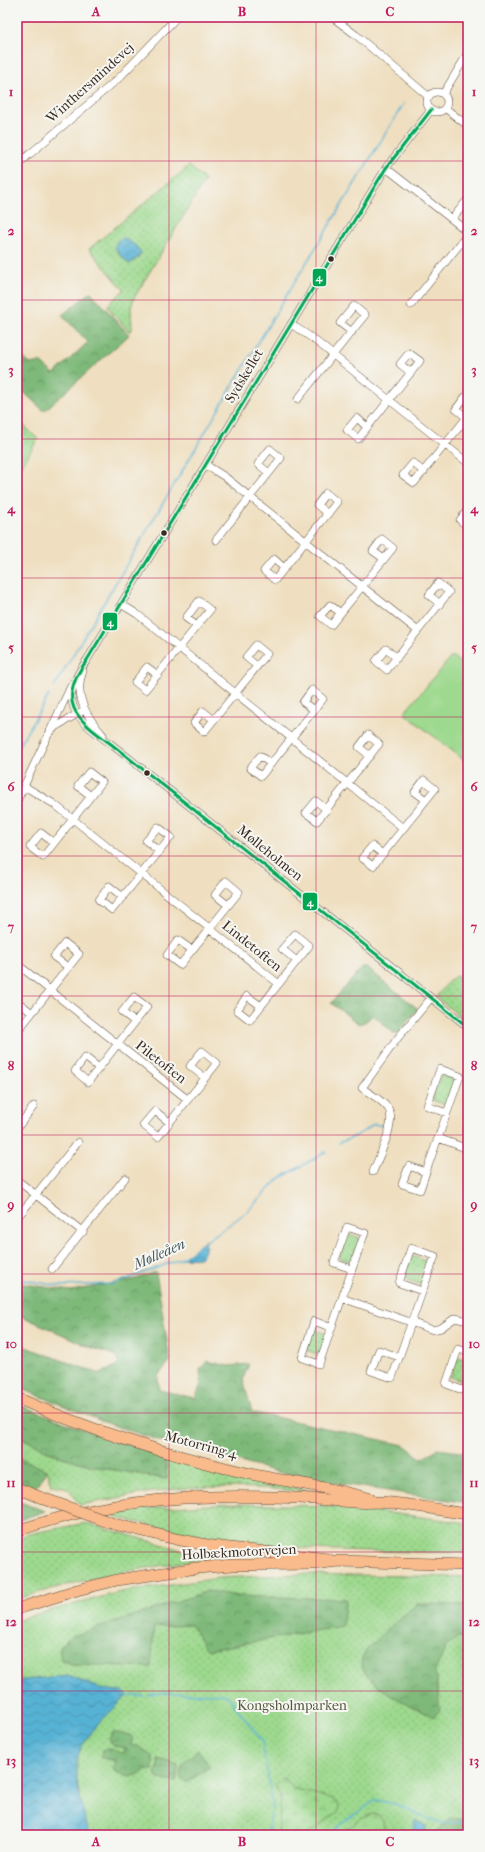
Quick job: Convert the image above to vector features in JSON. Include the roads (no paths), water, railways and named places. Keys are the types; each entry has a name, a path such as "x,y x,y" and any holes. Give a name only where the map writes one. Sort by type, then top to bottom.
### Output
{"highway":[{"name":"Motorring 4","path":"17,1398 78,1423 164,1451 242,1472 358,1495 382,1502"},
{"path":"17,1488 114,1524 169,1538 256,1552 315,1556 339,1561"},
{"path":"17,1531 66,1516 108,1506 192,1496 272,1496 357,1503 382,1502 468,1514"},
{"name":"Holbækmotorvejen","path":"17,1609 76,1590 155,1573 233,1565 313,1564 339,1561 468,1565"}],"street":[{"name":"Winthersmindevej","path":"17,165 113,84 177,17"},
{"path":"332,17 430,96"},
{"path":"442,94 468,53"},
{"path":"437,93 442,94 447,101 445,108 440,112 431,110 428,102 430,96 437,93"},
{"path":"445,108 468,126"},
{"name":"Sydskellet","path":"76,714 72,700 73,685 79,671 88,660 386,168 431,110"},
{"path":"386,168 468,233 411,305"},
{"path":"452,220 468,198"},
{"path":"291,324 312,338 468,463"},
{"path":"298,399 352,332"},
{"path":"368,427 411,373"},
{"path":"424,472 467,417 456,409 465,397 468,399"},
{"path":"206,465 225,477 418,631"},
{"path":"216,540 269,473"},
{"path":"468,509 460,520 468,527"},
{"path":"284,568 328,514"},
{"path":"341,613 384,559"},
{"path":"121,604 134,612 180,648 403,828"},
{"path":"396,658 440,604"},
{"path":"158,675 197,626"},
{"name":"Sydskellet","path":"48,735 55,727 84,710 80,698 80,682 88,660"},
{"path":"214,720 257,666"},
{"name":"Sydskellet","path":"17,801 68,690 73,685"},
{"name":"Mølleholmen","path":"84,710 111,744"},
{"path":"271,764 314,710"},
{"name":"Mølleholmen","path":"76,714 87,727 111,744 468,1027"},
{"path":"327,810 370,756"},
{"name":"Lindetoften","path":"24,786 54,804 279,984"},
{"path":"54,843 91,796"},
{"path":"383,854 426,800"},
{"path":"123,897 159,851"},
{"name":"Lindetoften","path":"192,950 228,905"},
{"name":"Lindetoften","path":"261,1006 297,961"},
{"name":"Piletoften","path":"17,964 187,1100"},
{"path":"17,1026 20,1028 68,967"},
{"path":"373,1172 390,1127 391,1114 388,1107 362,1088 397,1039 431,998"},
{"path":"17,1003 18,1002 32,1013"},
{"name":"Piletoften","path":"99,1068 135,1022"},
{"path":"426,1172 447,1113 460,1076 440,1069 427,1106 447,1113"},
{"name":"Piletoften","path":"169,1122 205,1078"},
{"path":"17,1128 34,1106"},
{"path":"438,1138 468,1149"},
{"path":"17,1218 78,1142"},
{"path":"52,1269 126,1178"},
{"path":"17,1180 82,1232"},
{"path":"332,1328 314,1322 302,1358 319,1364 332,1328 352,1269 365,1233 347,1227 334,1263 352,1269"},
{"path":"399,1357 379,1350 371,1371 392,1378 435,1256 411,1248 399,1283 422,1291"},
{"path":"342,1298 433,1330 441,1328 455,1318 468,1321"},
{"path":"468,1352 458,1348 446,1384 465,1391 468,1382"}],"water":[{"path":"124,238 135,245 141,253 138,258 129,264 120,255 115,247 117,241"},
{"path":"206,1240 203,1255 194,1259 183,1258"},
{"path":"67,1675 100,1688 123,1692 127,1696 97,1726 79,1753 77,1762 77,1780 89,1833 88,1835 17,1835 17,1681"},
{"path":"415,1820 426,1826 425,1835 412,1835"}],"waterway":[{"path":"54,687 277,311 404,103"},
{"path":"17,749 49,695"},
{"path":"339,1143 356,1136 374,1124 383,1126"},
{"name":"Mølleåen","path":"17,1279 59,1286 114,1284 183,1258 248,1211 277,1180 326,1152"},
{"path":"148,1696 157,1693 222,1694 228,1696 262,1741 273,1807 267,1835"},
{"path":"127,1696 144,1696"},
{"path":"329,1835 348,1819 376,1800 395,1804 438,1823 468,1822"}],"park label":[{"name":"Kongsholmparken","path":"292,1705"}]}
